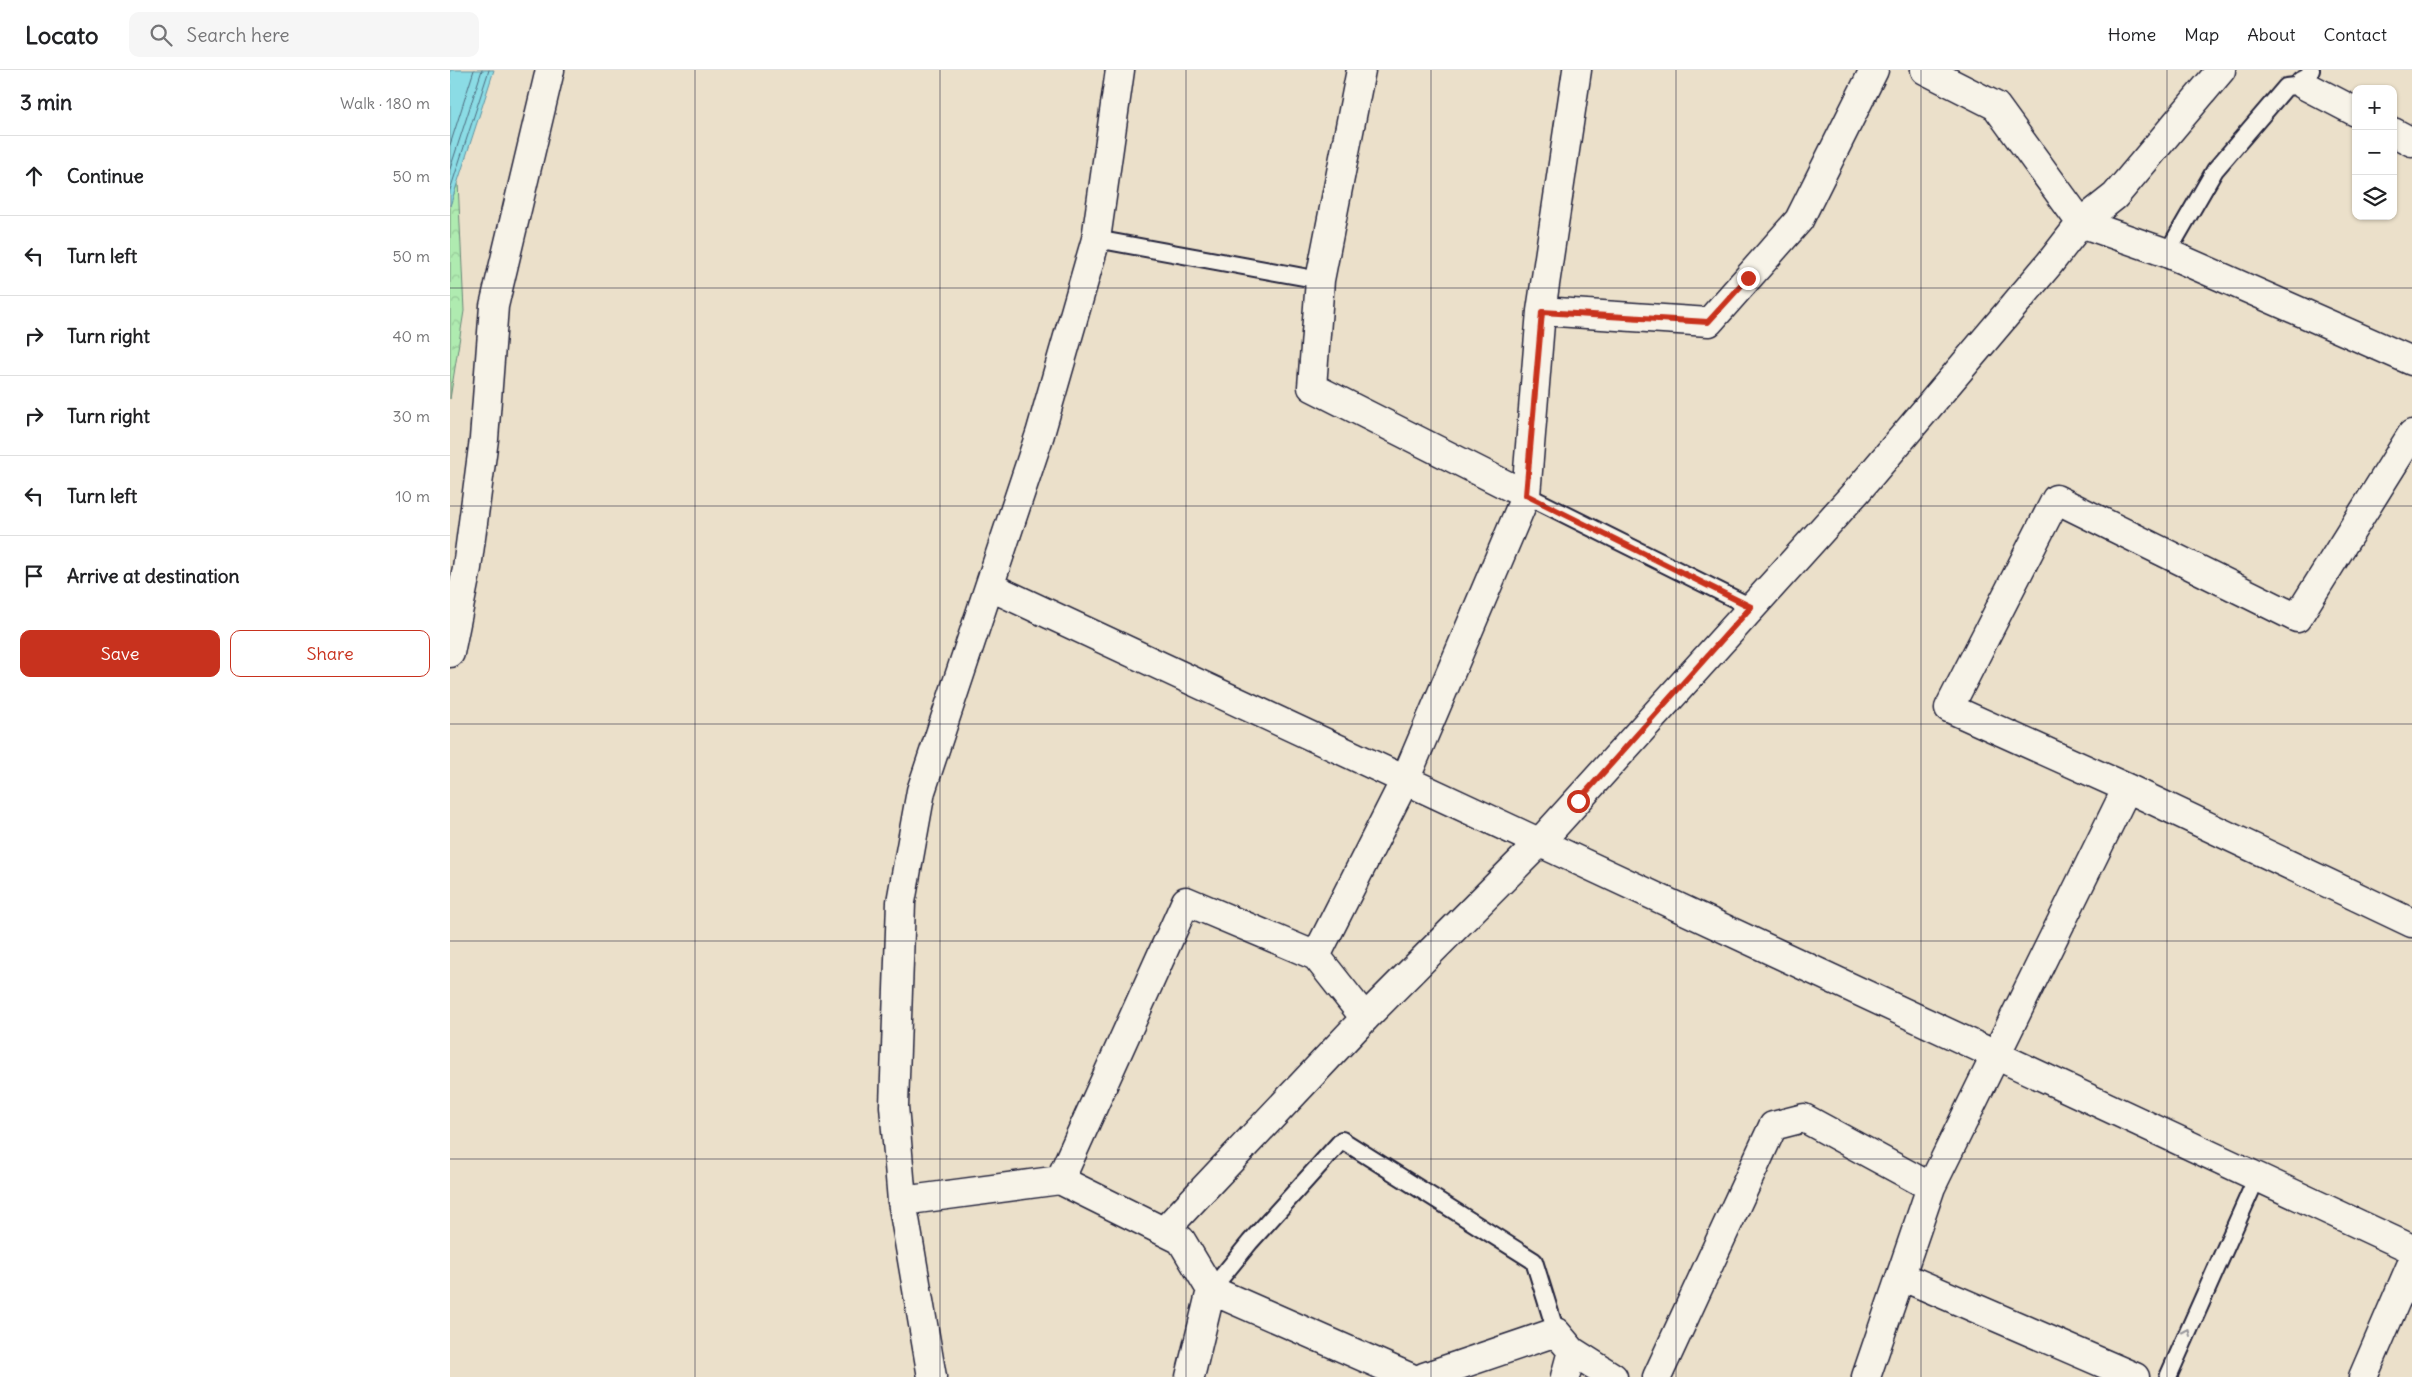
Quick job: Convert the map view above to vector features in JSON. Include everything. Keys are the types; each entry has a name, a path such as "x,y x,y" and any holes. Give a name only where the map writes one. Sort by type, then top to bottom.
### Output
{"street":[{"path":"450,653 467,568 484,439 494,306 550,70"},
{"path":"932,1377 902,1201 894,1106 901,902 921,791 991,587 1040,434 1096,239 1120,70"},
{"path":"1361,70 1320,280 1312,387 1526,495"},
{"path":"1316,956 1405,780 1526,495 1542,312 1576,70"},
{"path":"1542,312 1708,322 1800,220 1874,70"},
{"path":"1925,70 1996,106 2081,223 2167,253 2412,361"},
{"path":"1165,1230 1365,1018 1540,842 1858,489 2043,272 2081,223 2115,196 2221,70"},
{"path":"2307,78 2352,109"},
{"path":"2397,134 2412,142"},
{"path":"2412,434 2297,618 2056,499 1948,708 2127,788 2412,923"},
{"path":"991,587 2412,1249"},
{"path":"1866,1377 1932,1187 2127,788"},
{"path":"1060,1180 1186,900 1316,956 1365,1018"},
{"path":"1657,1377 1773,1126 1804,1118 1932,1187"},
{"path":"902,1201 1060,1180 1165,1230 1181,1240 1211,1290 1410,1377"},
{"path":"2362,1377 2412,1263"},
{"path":"1900,1276 2135,1377"},
{"path":"1190,1377 1211,1290"},
{"path":"1424,1377 1564,1353 1613,1377"}],"lane":[{"path":"2167,253 2215,170 2286,87 2307,78"},
{"path":"1096,239 1320,280"},
{"path":"1526,495 1751,607"},
{"path":"1211,1290 1250,1242 1342,1140 1534,1261 1564,1353"},
{"path":"2168,1377 2257,1177"}],"green space":[{"path":"458,182 464,311 450,399 450,205"}],"water":[{"path":"450,70 494,70 450,206"}],"route":[{"path":"1578,801 1751,607 1526,495 1542,312 1708,322 1748,278"}]}
